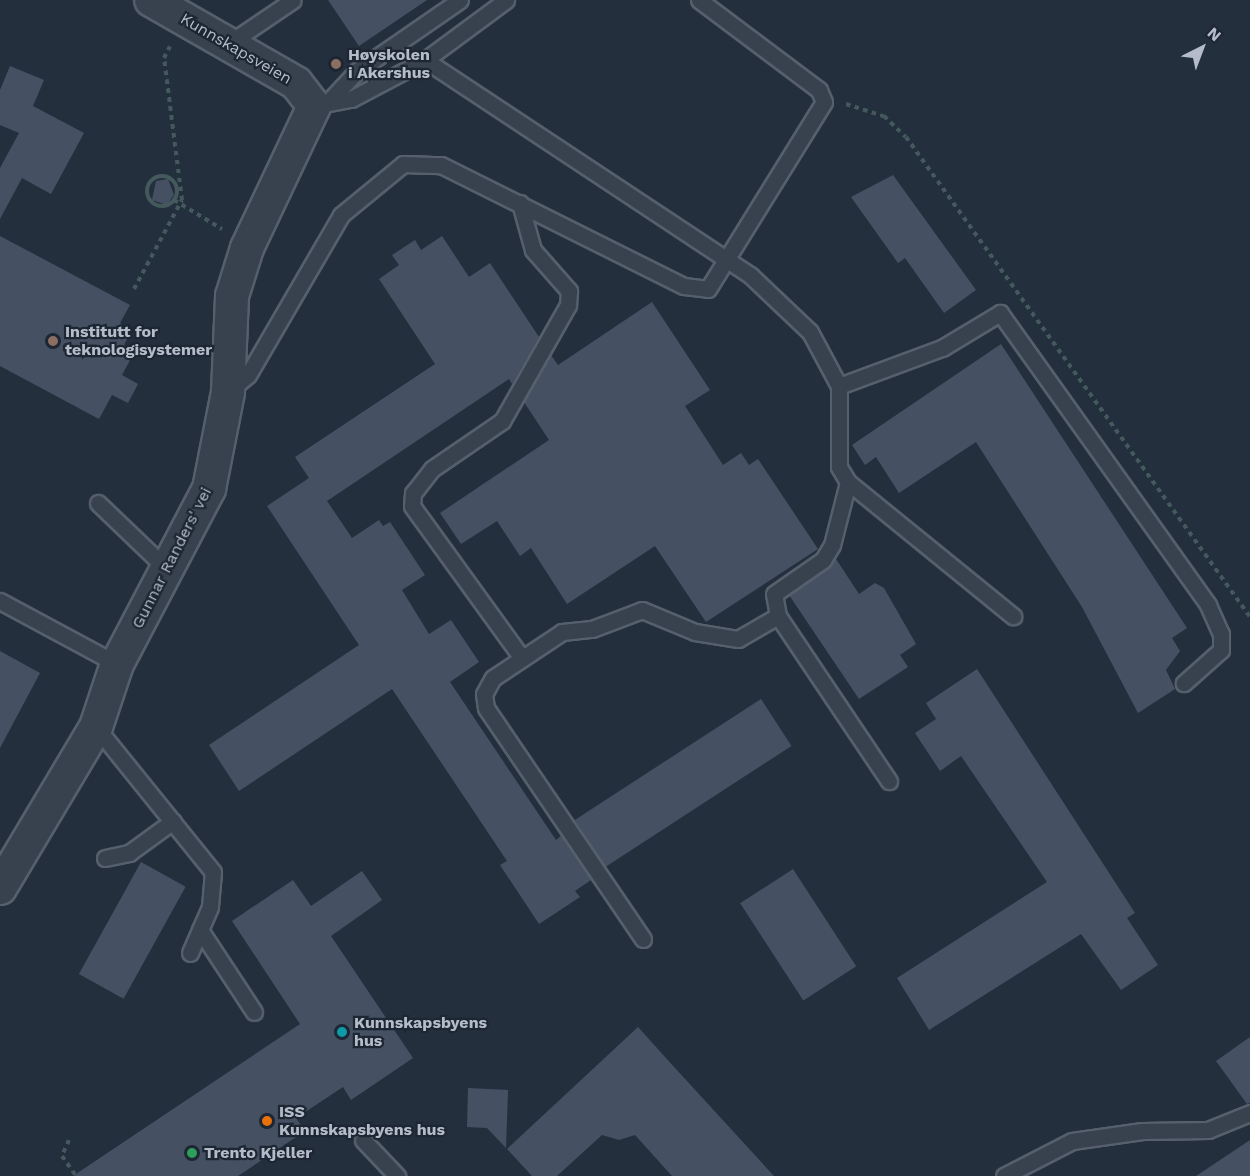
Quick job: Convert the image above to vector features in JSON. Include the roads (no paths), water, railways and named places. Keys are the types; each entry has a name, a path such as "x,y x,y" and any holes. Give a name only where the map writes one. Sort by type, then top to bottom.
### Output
{"street":[{"name":"Kunnskapsveien","path":"151,0 296,83 322,103"},
{"name":"Gunnar Randers' vei","path":"0,888 96,727 117,664 169,571 209,489 228,392 231,296 249,245 322,103"}],"lane":[{"path":"228,44 293,0"},
{"path":"322,103 357,71 460,0"},
{"path":"322,103 351,99 425,60 506,0"},
{"path":"228,392 248,375 341,215 403,164 441,165 699,291 716,280 725,259 824,102 819,90 699,0"},
{"path":"425,60 725,259 810,332 839,386 838,467 848,482 1013,616"},
{"path":"520,203 533,250 569,291 565,313 502,421 432,469 413,493 412,506 522,658"},
{"path":"839,386 942,348 1000,313 1208,605 1221,634 1221,650 1184,683"},
{"path":"848,482 832,545 823,560 774,594 778,616 889,781"},
{"path":"98,503 169,571"},
{"path":"0,601 117,664"},
{"path":"643,939 486,708 484,694 493,678 562,632 592,629 626,613 642,610 695,632 738,639 778,616"},
{"path":"96,727 213,872 210,907 190,953"},
{"path":"105,858 129,853 173,821"},
{"path":"200,930 254,1012"},
{"path":"1004,1176 1072,1141 1142,1131 1208,1130 1250,1113"},
{"path":"363,1140 397,1176"}],"place":[{"name":"Høyskolen i Akershus","path":"336,64"},
{"name":"Institutt for teknologisystemer","path":"53,341"},
{"name":"Kunnskapsbyens hus","path":"342,1032"},
{"name":"ISS Kunnskapsbyens hus","path":"267,1121"},
{"name":"Trento Kjeller","path":"192,1153"}]}
